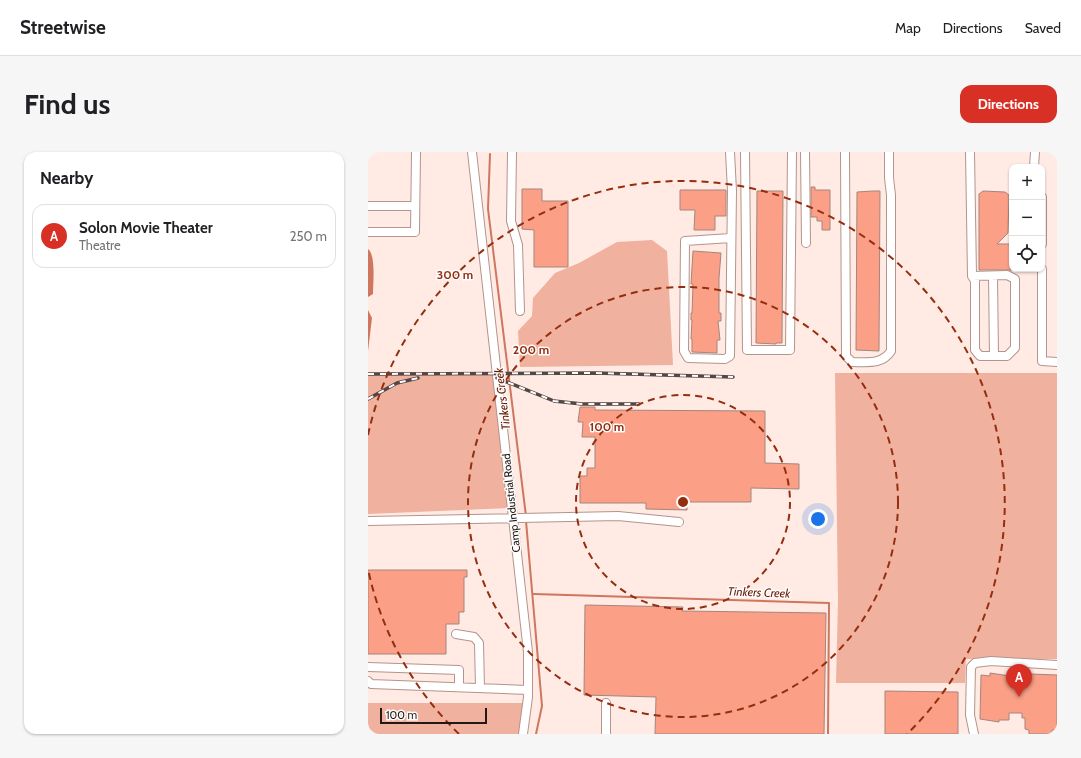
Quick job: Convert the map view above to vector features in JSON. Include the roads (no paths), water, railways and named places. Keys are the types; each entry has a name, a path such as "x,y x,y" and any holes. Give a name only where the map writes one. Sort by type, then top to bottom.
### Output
{"street":[{"path":"368,232 415,232 416,152"},
{"name":"Camp Industrial Road","path":"472,152 528,652 528,690 523,734"},
{"path":"512,152 511,221 518,245 520,311"},
{"path":"730,152 730,238 730,356 725,359 688,358 684,351 685,241 730,238"},
{"path":"745,152 747,350 790,350 792,152"},
{"path":"805,152 806,243"},
{"path":"844,152 846,356 852,362 878,362 887,357 891,351 891,195 889,178 889,152"},
{"path":"970,152 972,276 975,281 975,352 980,356 1007,356 1015,348 1016,282 1013,277 1010,276 972,276"},
{"path":"1034,164 1035,152"},
{"path":"1042,200 1042,236"},
{"path":"368,206 415,206"},
{"path":"1042,272 1042,361 1057,362"},
{"path":"993,276 994,356"},
{"path":"368,521 618,516 679,522"},
{"path":"456,634 474,637 479,643 480,688"},
{"path":"974,734 970,715 971,667 975,663 991,661 1057,665"},
{"path":"368,667 459,670 459,687"},
{"path":"368,681 371,684 528,690"},
{"path":"606,703 606,734"}],"waterway":[{"name":"Tinkers Creek","path":"490,154 488,209 526,516"},
{"name":"Tinkers Creek","path":"526,521 542,706 536,734"},
{"name":"Tinkers Creek","path":"534,594 829,603 828,734"}],"railway":[{"path":"368,374 596,373 733,377"},
{"path":"368,399 397,383 418,378"},
{"path":"497,378 554,401 582,404 639,404"}],"place":[{"name":"Solon Movie Theater","path":"1019,697"}]}
